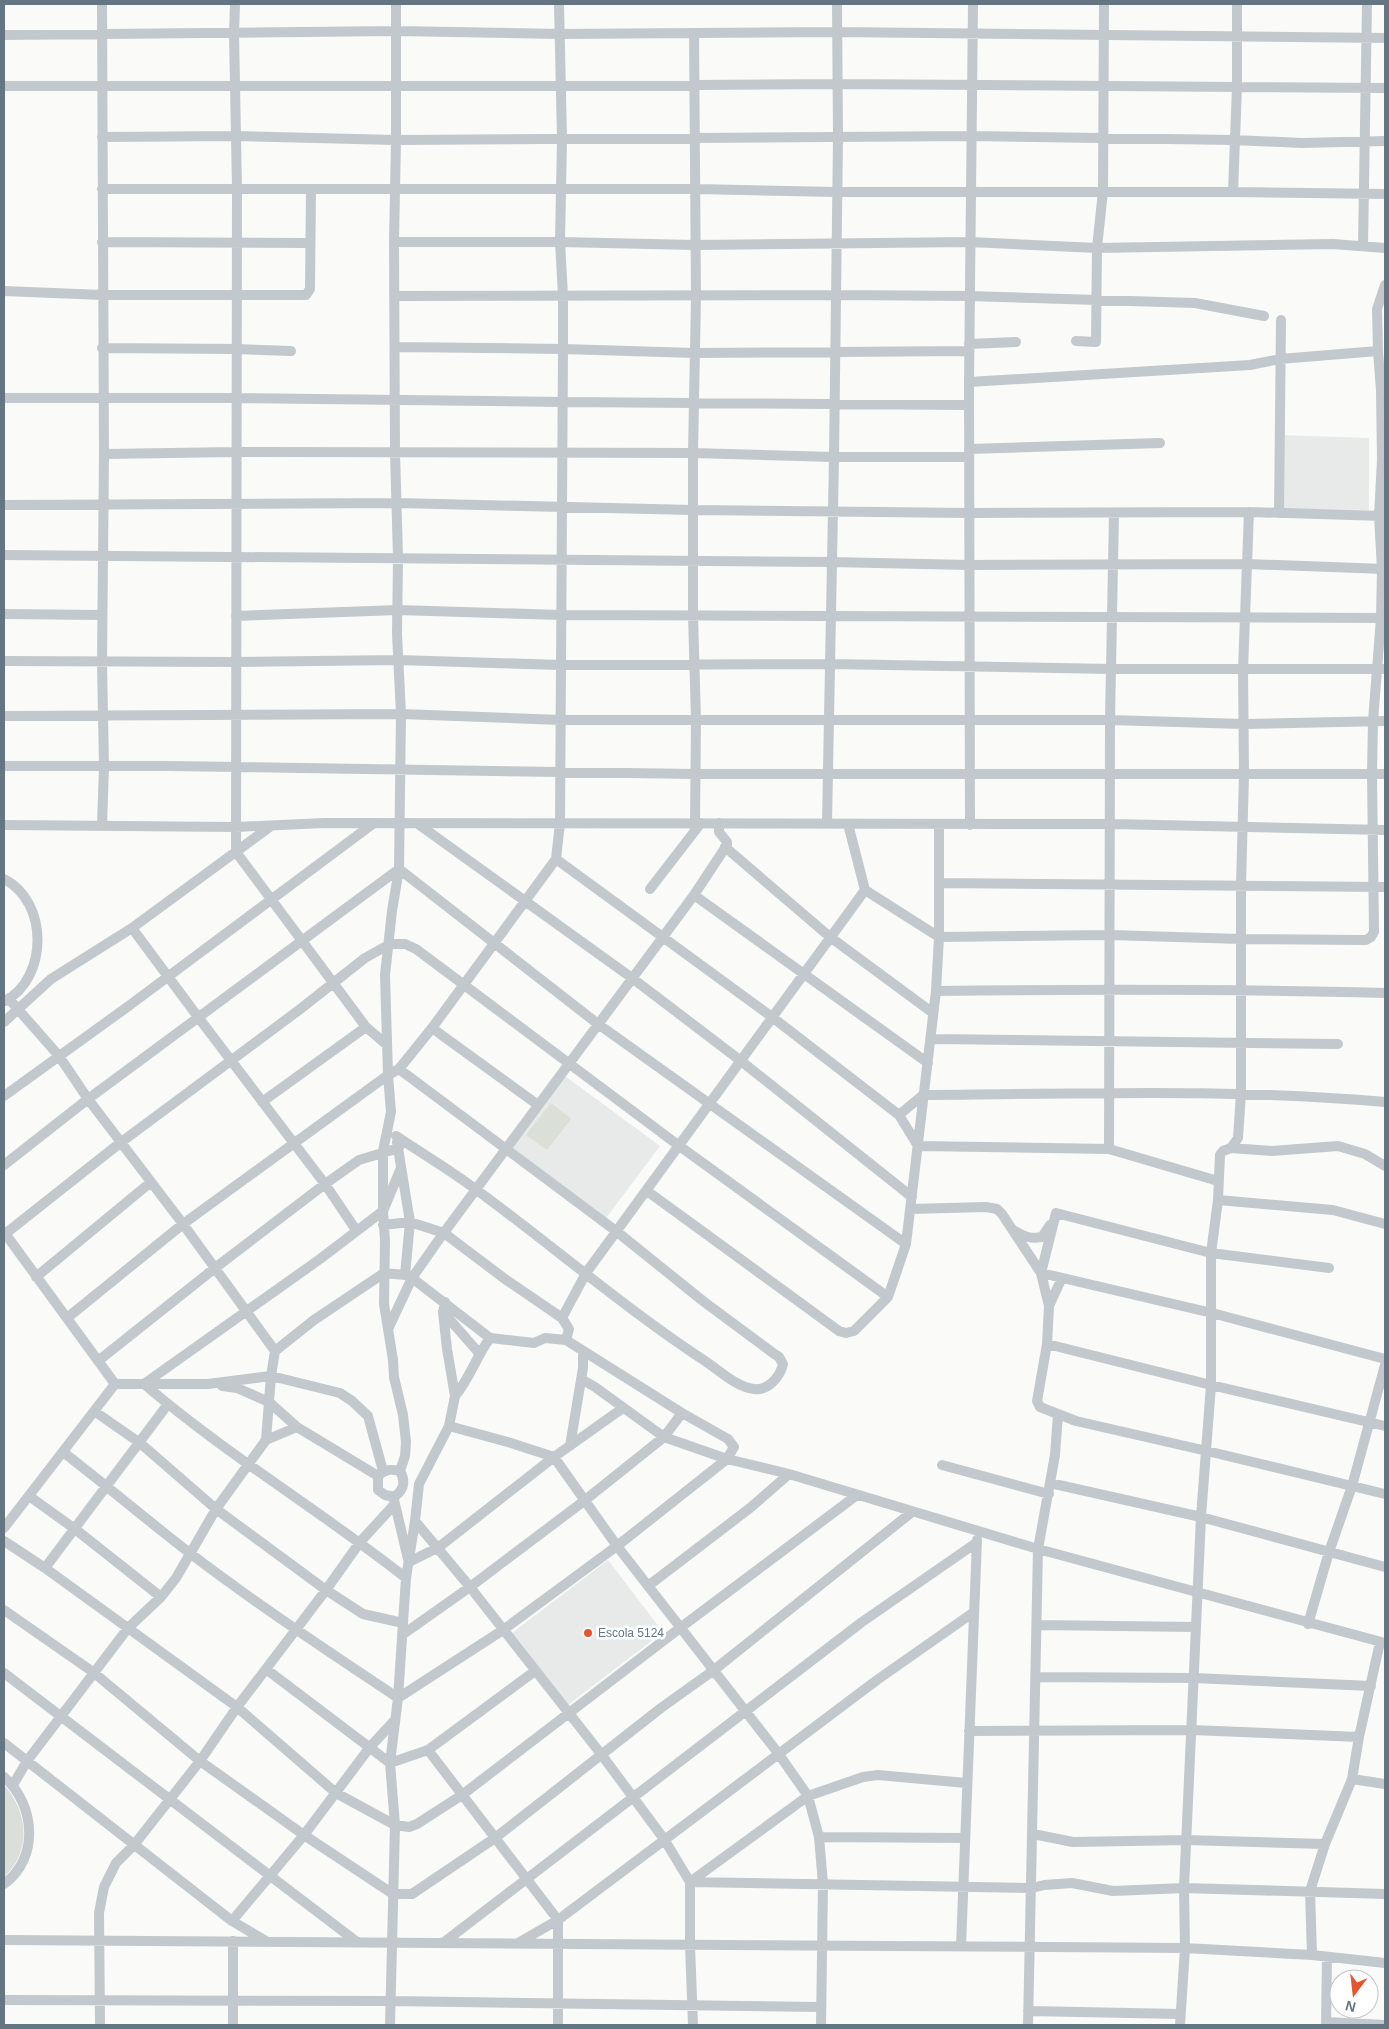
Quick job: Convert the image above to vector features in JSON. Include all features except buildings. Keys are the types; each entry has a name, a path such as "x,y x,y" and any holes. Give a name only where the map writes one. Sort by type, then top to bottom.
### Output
{"street":[{"path":"102,4 102,348 104,454 102,615 104,767 102,825"},
{"path":"235,4 237,189 236,852 366,1027 388,1045"},
{"path":"388,1329 408,1276 410,1222 392,1112 388,1075 385,975 399,870 401,714 398,660 395,452 394,190 397,86 396,4"},
{"path":"67,1318 183,1224 388,1075 399,1069 464,986 556,859 560,823 561,454 563,402 563,295 560,242 562,139 558,4"},
{"path":"826,823 834,456 838,138 837,4"},
{"path":"970,825 968,720 970,513 969,296 973,4"},
{"path":"1076,341 1096,342 1098,248 1104,192 1104,4"},
{"path":"1234,192 1237,4"},
{"path":"1363,245 1367,4"},
{"path":"4,34 837,32 1385,38"},
{"path":"650,889 698,823 693,615 693,453 696,296 694,33"},
{"path":"4,86 837,84 1385,88"},
{"path":"102,136 236,136 396,140 972,136 1234,140 1302,143 1364,140 1385,141"},
{"path":"102,189 696,189 837,192 1385,194"},
{"path":"4,291 103,295 306,295 310,289 310,190"},
{"path":"102,242 310,243"},
{"path":"394,242 560,242 695,245 970,242 1098,248 1363,245 1385,248"},
{"path":"848,824 865,890 939,937 1110,935 1366,940 1371,937 1374,932 1372,828 1373,721 1381,669 1384,569 1382,516 1383,460 1378,351 1381,333 1377,309 1385,285"},
{"path":"394,296 969,296 1195,302 1264,316"},
{"path":"1280,513 1281,320"},
{"path":"395,347 695,353 834,352 969,348 1016,342"},
{"path":"102,348 291,351"},
{"path":"969,382 1250,365 1280,360 1378,351"},
{"path":"4,398 395,399 969,405"},
{"path":"104,454 395,452 693,453 834,456 969,453 1160,443"},
{"path":"4,505 397,503 693,510 970,513 1249,512 1382,516"},
{"path":"1231,1148 1238,1138 1241,1093 1243,669 1249,512"},
{"path":"1109,1149 1112,824 1110,720 1114,513"},
{"path":"4,555 831,562 969,565 1247,564 1384,569"},
{"path":"236,616 398,610 561,615 830,614 969,617 1383,618"},
{"path":"4,614 102,615"},
{"path":"4,661 236,662 398,660 561,665 830,664 1381,669"},
{"path":"4,716 401,714 560,720 1110,720 1243,724 1385,721"},
{"path":"4,766 237,767 696,774 1385,774"},
{"path":"4,825 236,827 374,823 1112,824 1372,828 1385,830"},
{"path":"4,1096 168,977 374,823"},
{"path":"418,823 632,978 912,1196"},
{"path":"408,1276 444,1233 694,895 727,842 719,832 719,823"},
{"path":"647,1192 839,1332 846,1334 854,1330 888,1297 906,1244 931,1039 939,937 939,824"},
{"path":"4,1022 51,979 132,928 271,826"},
{"path":"725,847 830,937 933,1012"},
{"path":"556,859 772,1017 898,1115 918,1146"},
{"path":"4,1165 88,1099 399,870"},
{"path":"399,870 598,1024 906,1244"},
{"path":"4,879 24,897 34,918 38,940 35,963 32,970 25,983 6,1001 18,1008 59,1056 120,1143 183,1224 244,1312 275,1351"},
{"path":"939,883 1385,887"},
{"path":"562,1318 586,1273 647,1192 678,1145 865,890"},
{"path":"694,895 928,1063"},
{"path":"132,928 325,1184 356,1230"},
{"path":"115,1384 4,1233 365,958 390,944 405,944 416,949 678,1145 888,1297"},
{"path":"936,991 1111,988 1385,993"},
{"path":"262,1102 366,1027"},
{"path":"432,1028 538,1105"},
{"path":"931,1039 1338,1044"},
{"path":"396,1136 476,1189 681,1345 740,1384 752,1389 760,1389 776,1380 781,1373 783,1364 779,1357 703,1301 616,1231 399,1069"},
{"path":"898,1115 923,1096 1241,1093 1324,1096 1385,1102"},
{"path":"392,1112 383,1152 384,1304 394,1377 403,1415 406,1442 405,1456 400,1471"},
{"path":"918,1146 1109,1149 1218,1181"},
{"path":"1180,2025 1185,1948 1184,1888 1197,1593 1211,1386 1211,1253 1218,1200 1220,1155 1231,1148 1272,1151 1338,1146 1365,1154 1385,1166"},
{"path":"98,1361 325,1184 359,1160 399,1148"},
{"path":"144,1384 320,1259 383,1211 401,1168"},
{"path":"36,1276 151,1182"},
{"path":"1218,1200 1333,1210 1385,1224"},
{"path":"910,1210 986,1207 997,1209 1015,1231 1033,1239 1042,1237 1048,1231 1056,1213"},
{"path":"1056,1213 1211,1253 1329,1268"},
{"path":"1041,1274 1056,1213"},
{"path":"1002,1214 1041,1274 1048,1306 1048,1344 1037,1400 1040,1407 1076,1422 1207,1450 1385,1494"},
{"path":"383,1225 410,1222 444,1233 505,1279 562,1318 569,1329 566,1340"},
{"path":"13,1785 27,1761 93,1672 128,1628 161,1597 176,1578 216,1509 266,1440 275,1351 314,1320 384,1273 408,1276 444,1307 490,1338 534,1343 545,1338 566,1340 732,1443 734,1447 727,1459 617,1546 503,1630 398,1698"},
{"path":"1041,1274 1212,1314 1385,1359"},
{"path":"1048,1306 1062,1280"},
{"path":"444,1307 479,1353"},
{"path":"390,2025 395,1825 390,1763 398,1698 406,1578 415,1521 418,1484 449,1426 455,1396 447,1349 444,1307"},
{"path":"455,1396 465,1384 479,1353 490,1338"},
{"path":"1048,1344 1211,1386 1385,1426"},
{"path":"570,1446 581,1379 583,1351"},
{"path":"1308,1624 1329,1552 1352,1486 1385,1364"},
{"path":"115,1384 208,1384 271,1376 340,1393 368,1416 381,1473 378,1490 394,1501 409,1562"},
{"path":"581,1379 595,1387 664,1438 727,1459 789,1474 977,1532 1383,1643 1359,1737 1352,1779 1324,1844 1310,1891 1312,1956"},
{"path":"4,1528 115,1384"},
{"path":"144,1384 249,1465 360,1542 406,1578"},
{"path":"208,1384 237,1388 269,1402 297,1427 381,1473"},
{"path":"45,1568 168,1404"},
{"path":"409,1562 439,1548 554,1458 622,1408"},
{"path":"94,1411 140,1443 216,1509 326,1590 363,1614 403,1623"},
{"path":"402,1635 470,1587 664,1438 682,1413"},
{"path":"1028,2025 1038,1624 1038,1549 1055,1455 1058,1414"},
{"path":"449,1426 511,1443 554,1458 617,1546 778,1752 808,1796 819,1837 823,1884 824,1946 821,2025"},
{"path":"266,1440 297,1427"},
{"path":"63,1452 190,1553 295,1630 398,1698"},
{"path":"942,1465 1201,1517 1385,1567"},
{"path":"100,2025 99,1913 104,1887 116,1863 134,1845 200,1760 237,1707 360,1542 394,1501 404,1484 404,1477 400,1471 391,1469 381,1473"},
{"path":"648,1586 750,1508 789,1474"},
{"path":"4,1542 45,1568 237,1707 336,1793 395,1825 409,1827 417,1824 462,1795 857,1495"},
{"path":"29,1496 75,1529 161,1597"},
{"path":"4,1610 93,1672 200,1760 304,1835 393,1894 412,1894 495,1838 601,1754 714,1670 912,1512"},
{"path":"415,1521 439,1548 601,1754 664,1839 690,1882 692,2025"},
{"path":"961,1946 977,1532"},
{"path":"443,1943 862,1622 976,1543"},
{"path":"518,1943 558,1920 778,1752 876,1680 974,1612"},
{"path":"1038,1624 1196,1626"},
{"path":"266,1669 390,1763"},
{"path":"390,1763 428,1750 535,1671"},
{"path":"4,1673 357,1942"},
{"path":"1036,1677 1194,1678 1371,1686"},
{"path":"232,1921 304,1835 370,1747 395,1720"},
{"path":"969,1732 1192,1730 1359,1737"},
{"path":"4,1743 232,1921 267,1942"},
{"path":"428,1750 558,1920 558,2025"},
{"path":"690,1882 808,1796 863,1777 878,1775 966,1783"},
{"path":"4,1777 13,1785 25,1804 30,1824 28,1846 20,1866 4,1884"},
{"path":"1352,1779 1385,1784"},
{"path":"1033,1834 1073,1842 1186,1840 1324,1844"},
{"path":"819,1837 964,1838"},
{"path":"690,1882 1032,1888 1072,1883 1113,1891 1184,1888 1385,1894"},
{"path":"4,1940 1185,1948 1327,1957 1385,1963"},
{"path":"233,1941 233,2025"},
{"path":"1327,1957 1326,2024 1385,2025"},
{"path":"4,2000 391,2001 822,2007"},
{"path":"1028,2012 1180,2014"}],"shaded area":[{"path":"1281,435 1369,438 1369,510 1281,509"},
{"path":"565,1076 660,1146 606,1218 511,1149"},
{"path":"551,1103 571,1119 547,1150 526,1135"},
{"name":"Escola 5124","path":"608,1560 663,1632 568,1705 512,1633"},
{"path":"4,1785 12,1795 22,1819 23,1844 13,1867 4,1877"}],"place":[{"name":"Escola 5124","path":"588,1633"}]}
